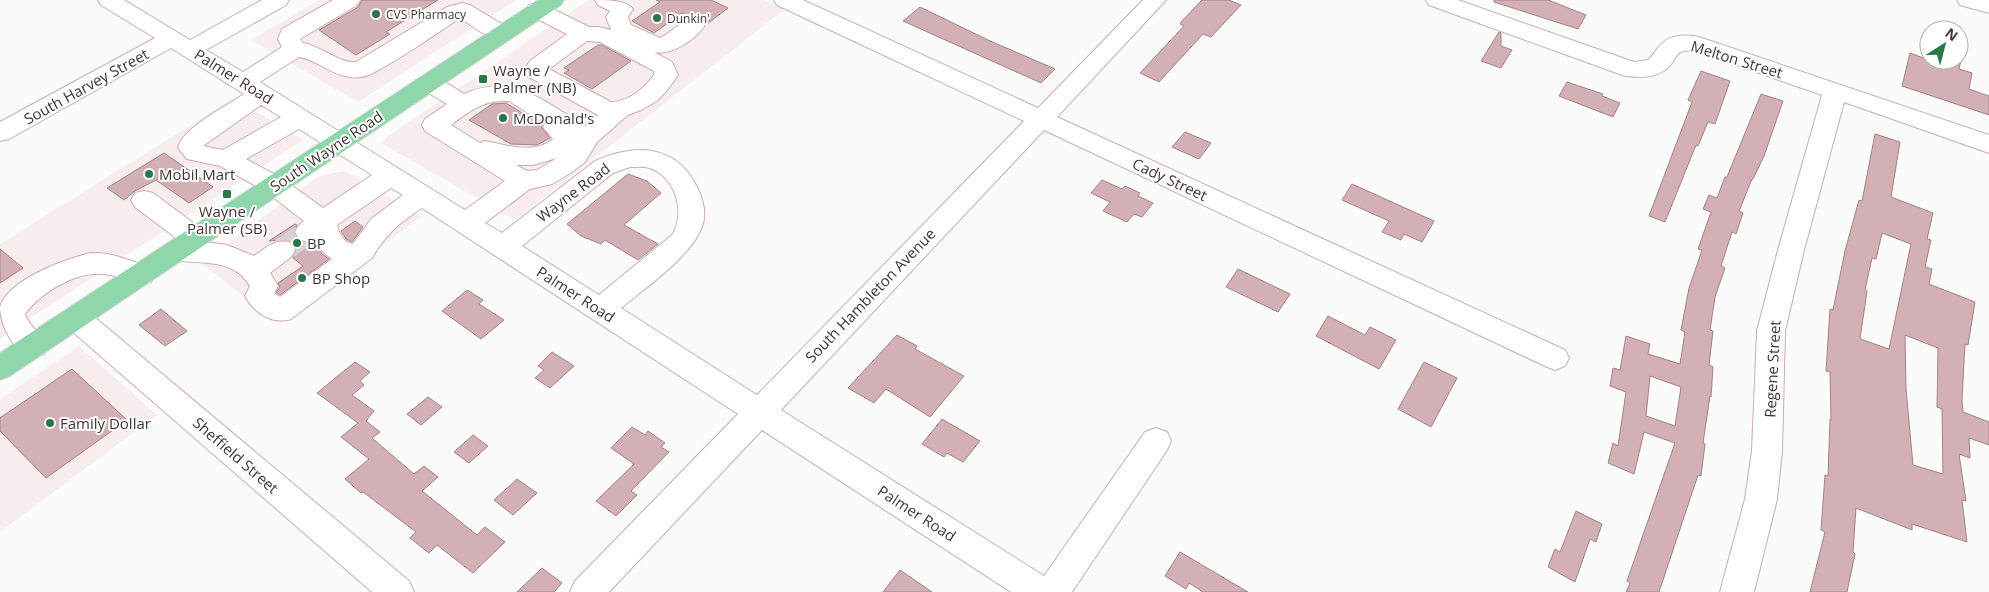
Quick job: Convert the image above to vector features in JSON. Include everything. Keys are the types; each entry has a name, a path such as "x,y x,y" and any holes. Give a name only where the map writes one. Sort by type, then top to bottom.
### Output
{"main road":[{"name":"South Wayne Road","path":"0,368 545,5"}],"street":[{"name":"Palmer Road","path":"109,0 391,175 1040,592"},
{"name":"South Harvey Street","path":"0,133 181,44 278,0"},
{"path":"295,50 289,39 290,34 349,0"},
{"path":"606,0 622,9 618,17 621,29 658,46 669,44 694,25"},
{"name":"Cady Street","path":"784,0 1555,358"},
{"name":"South Hambleton Avenue","path":"587,592 1039,118 1155,0"},
{"name":"Melton Street","path":"1437,0 1625,68 1641,70 1651,68 1659,62 1671,46 1690,42 1989,144"},
{"path":"1968,0 1989,6"},
{"path":"295,50 308,52 344,71 362,69 455,12 459,5 502,34"},
{"path":"473,150 498,152 525,170 538,169 548,158 565,157 577,138 649,94 661,83 666,75 664,67 608,37 599,34 582,33 545,5"},
{"path":"582,33 538,66 535,71 607,110 619,111"},
{"path":"295,50 197,137 191,143 190,148 196,153 226,160 274,185 330,243 352,259"},
{"path":"428,83 464,104"},
{"name":"Regene Street","path":"1738,592 1761,499 1767,451 1771,331 1791,250 1835,91"},
{"path":"466,223 523,181 543,178 554,173 576,156 583,146 577,138 513,102 516,95 506,93 491,93 476,97 434,125 523,181"},
{"path":"226,160 258,140 300,118"},
{"name":"Wayne Road","path":"503,247 604,167 616,160 642,157 658,161 670,168 682,180 688,196 692,216 689,228 681,242 601,309"},
{"path":"315,227 391,175"},
{"path":"144,200 186,245 235,257 255,270 264,286 259,296 276,310 281,311 363,251 368,239 380,225 422,195"},
{"path":"255,270 282,250"},
{"path":"34,346 16,330 11,313 23,297 51,278 74,268 97,263 114,265 140,275"},
{"name":"Sheffield Street","path":"76,318 397,592"},
{"path":"1053,592 1156,441"}],"shaded area":[{"path":"319,0 516,0 358,102 251,40"},
{"path":"589,0 764,0 785,9 515,220 381,143 391,134"},
{"path":"234,98 303,140 0,338 0,244"},
{"path":"345,171 421,217 278,323 201,263 319,176"},
{"path":"79,346 157,415 0,532 0,399"}],"building":[{"name":"CVS Pharmacy","path":"362,0 438,0 386,32 390,34 356,55 319,30 358,7"},
{"path":"656,0 711,0 728,8 707,24 702,18 692,18 682,13 654,33 632,21 660,2"},
{"path":"1202,0 1229,0 1241,5 1211,37 1203,34 1159,82 1140,73 1184,26 1180,24 1182,21"},
{"path":"1494,0 1548,0 1586,15 1578,29 1494,2"},
{"path":"920,7 988,40 1055,69 1041,83 903,21"},
{"path":"1499,32 1501,33 1501,46 1512,50 1501,68 1481,61"},
{"path":"598,45 602,45 631,61 592,89 564,73 569,70 564,68"},
{"path":"1910,53 1919,56 1919,70 1962,70 1972,73 1969,89 1989,96 1989,115 1902,86"},
{"path":"1701,71 1730,81 1715,124 1708,122 1698,146 1696,145 1665,222 1649,216 1692,102 1688,100"},
{"path":"1567,82 1603,94 1602,96 1620,103 1613,117 1559,96"},
{"path":"1761,94 1783,101 1764,156 1739,211 1743,213 1736,234 1732,232 1721,266 1725,268 1715,297 1710,330 1713,331 1709,365 1713,367 1711,397 1703,443 1705,444 1701,476 1698,475 1659,592 1626,592 1630,583 1627,581 1675,443 1644,432 1634,474 1608,463 1613,443 1618,446 1626,392 1610,386 1613,368 1620,370 1626,336 1650,344 1648,354 1680,364 1685,332 1681,330 1689,288 1702,250 1698,249 1711,212 1703,209 1709,195 1717,198 1725,177 1727,177","holes":["1650,376 1681,387 1675,426 1646,416"]},
{"path":"506,103 542,125 542,128 550,138 537,145 511,144 469,120 492,104"},
{"path":"1185,132 1211,143 1199,159 1172,147"},
{"path":"1875,134 1900,142 1891,197 1933,213 1927,239 1931,240 1925,267 1932,269 1929,284 1975,302 1968,345 1965,344 1963,412 1989,422 1989,445 1969,438 1970,458 1959,454 1966,501 1962,500 1967,542 1912,524 1912,530 1856,508 1853,552 1855,554 1847,592 1810,592 1825,532 1821,530 1825,475 1828,476 1831,420 1830,372 1826,371 1830,309 1833,310 1845,251 1859,200 1862,201","holes":["1882,233 1911,244 1889,349 1860,339 1867,291 1865,290 1872,258 1876,259","1905,335 1938,348 1937,407 1942,409 1943,474 1913,465 1906,389"]},
{"path":"164,153 213,187 189,203 156,180 135,191 124,200 107,188"},
{"path":"628,174 647,181 661,193 624,225 658,244 638,260 605,240 601,244 581,236 567,224"},
{"path":"1102,180 1122,189 1125,186 1140,193 1138,196 1153,203 1142,217 1134,214 1127,222 1103,211 1110,202 1091,193"},
{"path":"1352,184 1434,221 1422,242 1404,234 1401,240 1382,232 1389,221 1342,200"},
{"path":"355,221 363,227 352,242 346,239 341,231"},
{"path":"295,224 297,225 293,233 297,240 307,244 315,241 321,253 329,259 280,295 276,292 280,287 278,283 303,266 293,258 297,249 291,241 269,241"},
{"path":"0,249 23,268 0,283"},
{"path":"1238,269 1290,294 1278,312 1226,287"},
{"path":"467,290 483,300 479,304 504,320 481,339 442,311"},
{"path":"161,309 187,331 165,346 139,325"},
{"path":"1328,316 1365,335 1370,327 1396,340 1379,369 1316,336"},
{"path":"897,335 917,346 915,349 964,376 930,417 886,389 874,403 848,388"},
{"path":"552,352 574,366 550,388 535,378 544,370 538,366"},
{"path":"355,362 370,372 360,381 364,385 352,395 374,411 366,421 380,432 372,438 414,474 424,466 438,477 422,491 477,535 485,527 505,542 473,573 437,545 429,553 410,538 416,532 363,492 361,493 345,479 369,459 341,437 358,423 317,393"},
{"path":"1424,362 1457,378 1431,427 1398,409"},
{"path":"72,369 127,420 46,478 0,431 0,418"},
{"path":"428,397 442,407 421,425 407,414"},
{"path":"942,419 980,441 963,462 947,453 944,457 922,444"},
{"path":"632,427 645,435 648,431 665,443 661,447 669,452 631,491 637,495 616,516 596,501 634,464 611,448"},
{"path":"473,435 488,446 469,463 454,452"},
{"path":"517,479 537,493 513,515 494,500"},
{"path":"1576,511 1602,524 1596,542 1590,539 1575,582 1548,567 1555,549 1560,552"},
{"path":"1180,552 1248,592 1203,592 1189,583 1186,589 1165,576"},
{"path":"542,568 562,583 554,592 517,592"},
{"path":"900,570 932,592 883,592"}],"tunnel":[{"path":"282,250 307,233"}],"place":[{"name":"CVS Pharmacy","path":"376,14"},
{"name":"Dunkin'","path":"657,18"},
{"name":"Wayne / Palmer (NB)","path":"483,79"},
{"name":"McDonald's","path":"503,118"},
{"name":"Mobil Mart","path":"149,174"},
{"name":"Wayne / Palmer (SB)","path":"227,194"},
{"name":"BP","path":"297,243"},
{"name":"BP Shop","path":"302,278"},
{"name":"Family Dollar","path":"50,423"}]}
